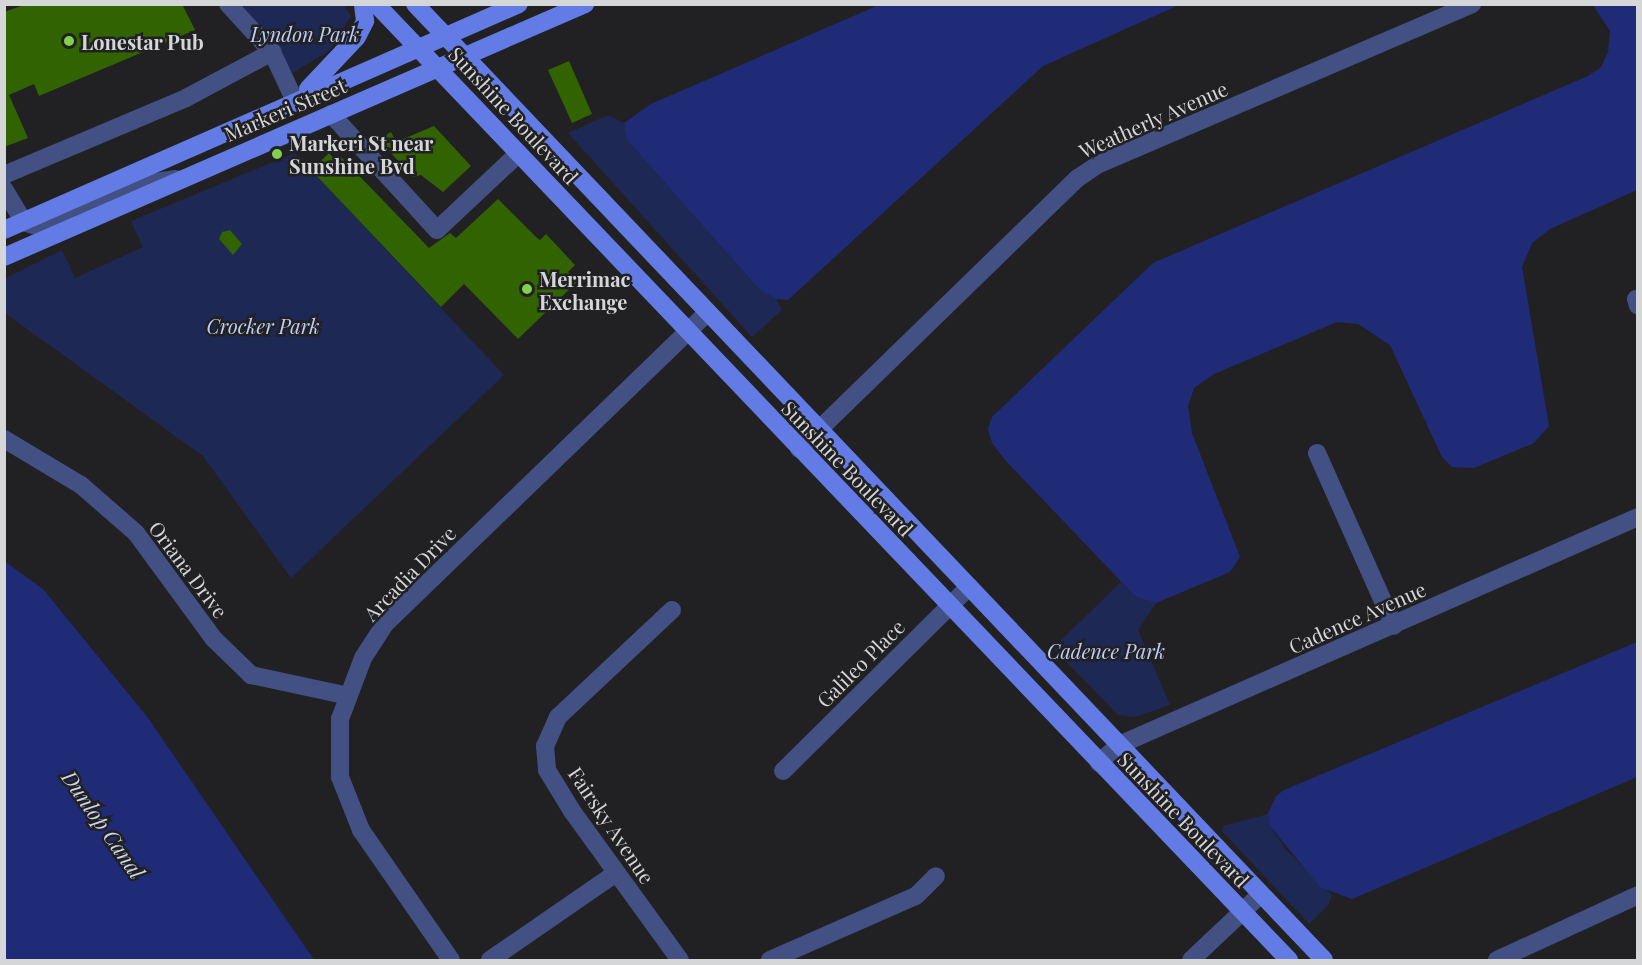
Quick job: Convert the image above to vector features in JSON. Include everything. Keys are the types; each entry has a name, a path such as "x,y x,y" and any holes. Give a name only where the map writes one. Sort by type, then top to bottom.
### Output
{"main road":[{"path":"295,101 357,37 365,21 363,4"},
{"name":"Sunshine Boulevard","path":"376,4 1288,960"},
{"name":"Sunshine Boulevard","path":"415,4 1324,960"},
{"name":"Markeri Street","path":"4,230 418,46 519,4"},
{"name":"Markeri Street","path":"4,257 585,4"}],"street":[{"path":"228,4 272,52 295,101"},
{"name":"Weatherly Avenue","path":"799,449 818,428 1078,178 1097,165 1472,4"},
{"path":"4,175 186,98 272,52"},
{"path":"331,114 437,230 519,153"},
{"path":"4,189 24,222 42,228 144,184 183,178"},
{"name":"Arcadia Drive","path":"451,960 361,830 340,777 340,719 363,658 385,624 689,333 708,312"},
{"name":"Oriana Drive","path":"4,439 81,485 136,533 214,639 251,675 349,696"},
{"path":"1317,453 1394,626"},
{"name":"Cadence Avenue","path":"1099,763 1119,745 1638,517"},
{"name":"Galileo Place","path":"783,771 969,587"},
{"name":"Fairsky Avenue","path":"672,610 558,717 545,746 547,770 616,873 680,960"},
{"path":"490,960 616,873"},
{"path":"770,960 916,896 936,876"},
{"path":"1191,960 1261,894"},
{"path":"1497,960 1528,954 1638,896"}],"green space":[{"name":"Lyndon Park","path":"240,5 344,5 351,16 330,50 291,74 280,47"},
{"path":"608,115 624,123 627,140 759,289 776,299 782,310 752,337 568,133"},
{"name":"Crocker Park","path":"295,153 504,375 291,578 203,456 5,313 4,279 62,250 75,278 143,247 131,221"},
{"name":"Cadence Park","path":"1121,582 1136,597 1156,603 1138,630 1170,705 1135,717 1118,715 1053,648"},
{"path":"1268,814 1270,826 1286,850 1332,895 1328,905 1309,924 1222,831 1223,826"}],"water":[{"path":"879,5 1179,5 1043,66 788,300 776,299 759,289 627,140 624,123 651,104"},
{"path":"1593,5 1637,5 1637,190 1550,229 1532,243 1522,267 1549,426 1534,443 1474,468 1452,467 1442,457 1390,345 1358,324 1337,322 1214,374 1194,388 1188,406 1192,433 1240,557 1230,572 1156,603 1136,597 1006,461 992,443 988,429 992,417 1153,263 1588,76 1601,67 1608,52 1610,31"},
{"name":"Dunlop Canal","path":"4,561 43,589 148,718 314,960 5,960"},
{"path":"1637,642 1637,777 1352,899 1320,887 1270,826 1268,814 1276,796 1284,790"}],"building":[{"path":"27,4 182,4 195,30 39,96 34,84 9,95 28,138 4,147 4,12"},
{"path":"569,61 592,114 572,123 548,70"},
{"path":"434,126 471,166 443,192 421,175 413,177 378,139 391,132 396,142"},
{"path":"329,153 336,161 341,157 429,248 450,233 456,238 498,199 540,240 546,234 575,265 568,272 578,281 518,339 464,284 441,307 311,170"},
{"path":"230,230 242,244 233,255 219,239 222,232"}],"place":[{"name":"Lonestar Pub","path":"69,41"},
{"name":"Markeri St near Sunshine Bvd","path":"277,154"},
{"name":"Merrimac Exchange","path":"527,289"}]}
